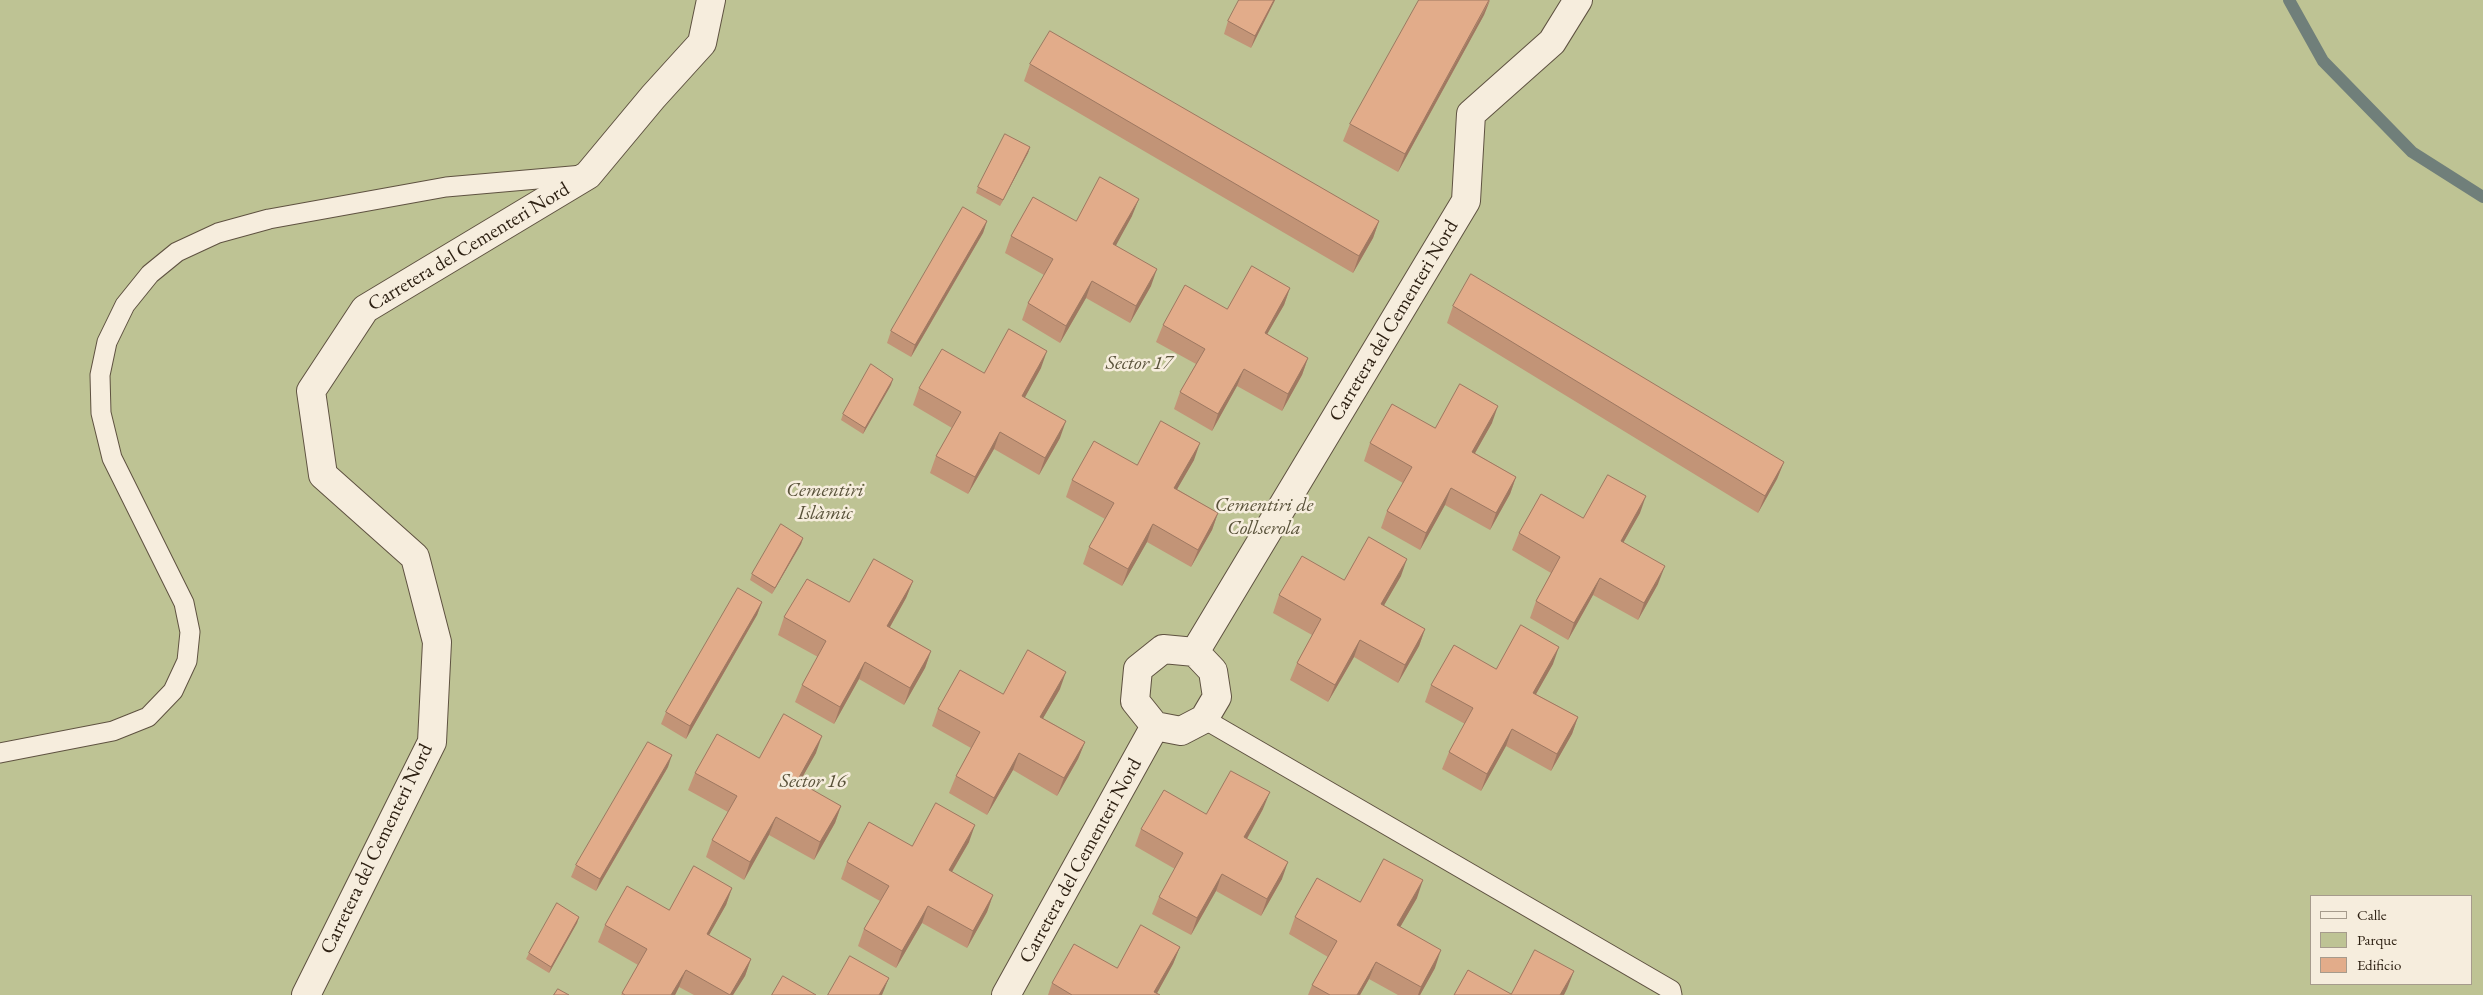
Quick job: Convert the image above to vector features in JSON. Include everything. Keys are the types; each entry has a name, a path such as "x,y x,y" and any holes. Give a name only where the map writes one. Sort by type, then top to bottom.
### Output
{"street":[{"name":"Carretera del Cementeri Nord","path":"306,995 432,742 437,642 415,557 323,475 311,391 365,309 588,175 653,97 702,44 710,0"},
{"name":"Carretera del Cementeri Nord","path":"1195,652 1466,201 1471,114 1552,42 1578,0"},
{"path":"1163,649 1195,652 1213,671 1216,688 1217,696 1204,720 1181,731 1155,726 1134,701 1138,669 1163,649"},
{"name":"Carretera del Cementeri Nord","path":"1006,995 1155,726"}],"lane":[{"path":"0,753 114,731 148,717 173,691 187,661 190,632 184,603 112,458 101,413 100,375 108,342 125,305 150,274 177,252 185,248 218,233 269,219 446,186 588,175"},
{"path":"1204,720 1671,990 1672,995"}],"green space":[{"path":"0,0 2483,0 2483,995 0,995"}],"building":[{"path":"1239,0 1274,0 1255,36 1228,21"},
{"path":"1419,0 1489,0 1405,154 1350,124"},
{"path":"1050,31 1379,221 1359,256 1030,64"},
{"path":"1005,134 1030,147 1003,200 978,187"},
{"path":"1100,177 1139,199 1113,244 1157,269 1136,306 1092,281 1066,326 1028,303 1053,259 1011,236 1033,197 1076,221"},
{"path":"963,207 987,221 915,345 891,331"},
{"path":"1252,266 1290,288 1265,333 1308,358 1288,394 1244,369 1218,414 1180,392 1205,349 1163,325 1185,285 1227,309"},
{"path":"1471,274 1784,462 1765,496 1453,306"},
{"path":"1009,329 1047,351 1022,396 1066,421 1045,458 1000,432 975,477 936,456 961,412 919,388 942,349 984,373"},
{"path":"871,364 893,379 865,428 843,414"},
{"path":"1460,384 1498,406 1472,452 1516,477 1496,513 1451,488 1426,533 1387,511 1412,467 1370,443 1392,404 1435,428"},
{"path":"1161,421 1200,443 1174,488 1218,513 1198,550 1153,524 1128,569 1089,547 1114,503 1072,480 1094,441 1137,465"},
{"path":"1608,475 1646,496 1621,541 1665,566 1644,603 1600,578 1574,623 1536,601 1560,557 1519,533 1541,494 1583,518"},
{"path":"781,524 803,538 775,588 752,574"},
{"path":"1369,537 1407,559 1381,604 1425,629 1405,665 1360,640 1335,685 1297,663 1321,619 1279,595 1302,556 1344,580"},
{"path":"874,559 913,581 887,626 931,651 910,688 865,662 840,707 802,685 826,641 784,617 807,579 849,602"},
{"path":"738,588 762,602 690,726 666,712"},
{"path":"1521,625 1559,647 1533,693 1578,717 1557,754 1512,729 1487,774 1449,752 1473,708 1431,685 1454,645 1496,669"},
{"path":"1028,650 1066,672 1040,717 1085,742 1064,778 1019,753 994,798 956,776 980,732 938,709 960,670 1003,694"},
{"path":"784,714 822,736 797,781 841,806 820,842 776,817 750,862 712,840 737,796 695,773 717,734 759,758"},
{"path":"648,742 672,755 600,879 576,865"},
{"path":"1231,771 1270,792 1244,837 1288,862 1267,899 1222,874 1197,918 1159,897 1183,853 1141,829 1164,790 1206,814"},
{"path":"936,803 975,825 949,870 993,895 973,931 928,906 902,951 864,929 889,886 847,862 869,822 912,846"},
{"path":"1384,859 1423,880 1397,925 1441,950 1421,987 1376,962 1357,995 1330,995 1312,985 1337,941 1295,917 1317,878 1360,902"},
{"path":"694,866 732,888 707,934 751,959 730,995 686,970 671,995 625,995 622,993 647,949 605,925 627,886 669,910"},
{"path":"557,903 579,917 551,967 529,953"},
{"path":"1141,925 1180,947 1154,992 1160,995 1072,995 1052,983 1074,944 1117,968"},
{"path":"1535,950 1574,971 1560,995 1454,995 1468,970 1511,994"},
{"path":"850,956 889,978 879,995 828,995"},
{"path":"783,976 816,995 772,995"},
{"path":"558,989 569,995 554,995"}],"waterway":[{"path":"2289,0 2323,61 2412,152 2483,197"}],"park label":[{"name":"Sector 17","path":"1139,364"},
{"name":"Cementiri Islàmic","path":"825,502"},
{"name":"Cementiri de Collserola","path":"1264,518"},
{"name":"Sector 16","path":"813,782"}]}
